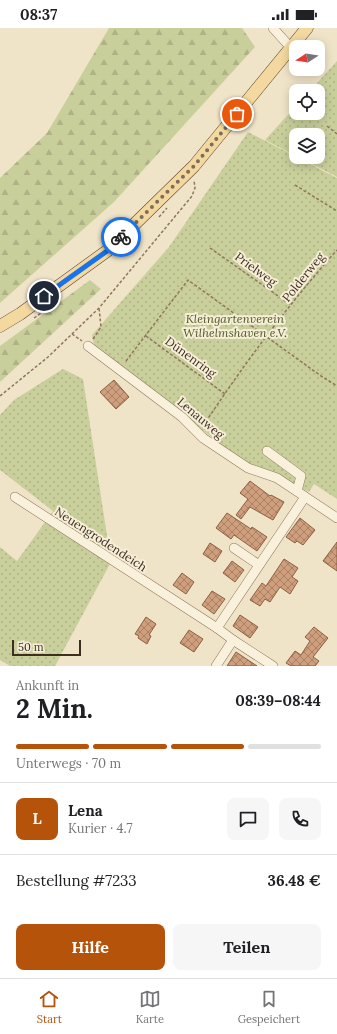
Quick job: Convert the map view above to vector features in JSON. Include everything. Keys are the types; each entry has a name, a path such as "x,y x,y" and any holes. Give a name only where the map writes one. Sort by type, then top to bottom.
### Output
{"main road":[{"path":"297,40 307,28"},
{"path":"0,326 20,314 107,251 194,166 289,50"}],"street":[{"path":"273,28 289,46"},
{"name":"Lenauweg","path":"88,346 182,417 203,438 248,468 277,478 337,518"},
{"path":"217,628 259,565 301,494 301,476 267,451"},
{"name":"Neuengrodendeich","path":"15,497 273,666"},
{"path":"234,548 259,565"},
{"path":"216,666 233,640"}],"path":[{"path":"327,126 337,134"},
{"path":"0,396 48,357 99,308 192,196 195,188 193,179"},
{"path":"295,185 337,211"},
{"name":"Prielweg","path":"210,248 291,305"},
{"name":"Polderweg","path":"203,427 224,394 266,336 297,296 337,250"},
{"path":"126,361 188,280 337,386"},
{"path":"72,334 88,346 101,327 99,308"},
{"name":"Dünenring","path":"146,336 224,394"}],"green space":[{"path":"109,28 242,28 255,47 114,202 0,303 0,178 47,133"},
{"path":"337,61 337,177 312,164 325,164 325,128 289,128 289,152 265,140 289,114 289,120 325,120 325,84 316,84"},
{"name":"Kleingartenverein Wilhelmshaven e.V.","path":"248,132 289,153 289,164 310,164 337,178 337,499 314,484 309,492 242,461 94,345 92,335 169,247"},
{"path":"90,280 101,289 0,382 0,346"},
{"path":"63,369 83,379 111,562 55,666 10,666 0,660 0,547 17,561 53,511 0,470 0,415 14,400"}],"building":[{"path":"114,380 129,397 116,409 100,392"},
{"path":"250,481 270,496 271,495 284,502 273,520 250,507 241,519 236,515 248,499 240,493"},
{"path":"227,513 251,529 252,527 267,537 257,551 234,535 231,539 216,528"},
{"path":"300,518 315,530 303,545 297,541 295,543 286,537"},
{"path":"337,542 337,571 323,561"},
{"path":"210,543 222,551 215,562 203,554"},
{"path":"284,559 298,568 292,577 298,581 290,594 280,587 270,602 265,599 260,606 250,600 262,583 266,586"},
{"path":"232,561 244,570 235,582 223,573"},
{"path":"182,573 194,582 186,594 173,585"},
{"path":"212,591 225,599 214,614 202,605"},
{"path":"240,615 258,627 250,638 233,626"},
{"path":"146,617 156,624 149,635 151,636 147,644 135,634"},
{"path":"314,627 328,638 313,657 319,661 315,666 291,666 286,663 295,651 301,655 310,641 305,637"},
{"path":"189,630 203,639 194,652 180,643"},
{"path":"236,652 257,666 227,666"}],"way so far":[{"path":"121,237 194,166 237,114"}],"route":[{"path":"44,296 107,251 121,237"}]}
